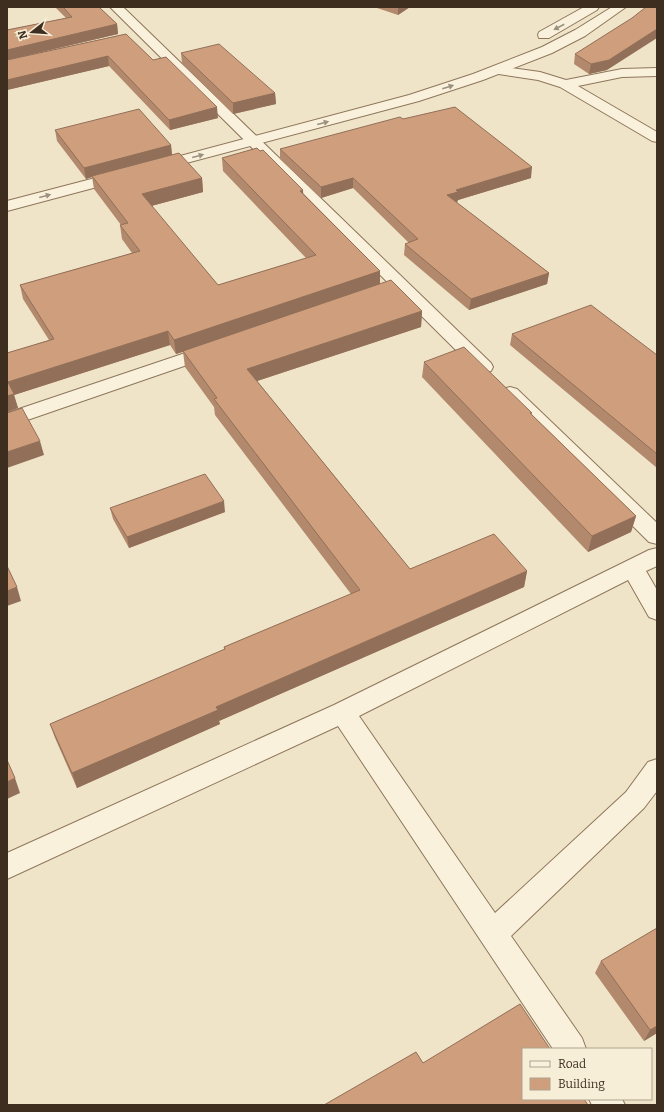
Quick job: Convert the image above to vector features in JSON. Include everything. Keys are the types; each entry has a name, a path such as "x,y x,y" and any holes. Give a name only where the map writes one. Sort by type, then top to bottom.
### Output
{"street":[{"path":"116,7 136,36 247,136 392,288 657,536"},
{"path":"7,206 142,171 341,105 413,84 473,64 526,43 571,21 593,7"},
{"path":"219,136 247,136 414,98 497,70 547,50 580,34 620,7"},
{"path":"497,70 540,76 564,84 657,138"},
{"path":"564,84 642,71 657,72"},
{"path":"7,420 226,345"},
{"path":"7,866 343,712 657,556"},
{"path":"633,568 657,611"},
{"path":"343,712 570,1048"},
{"path":"493,934 635,800 657,770"}],"building":[{"path":"63,7 99,7 117,24 7,50 7,30 72,17"},
{"path":"646,7 657,7 657,29 609,60 591,64 575,54 632,18"},
{"path":"126,34 153,60 166,57 217,107 169,120 108,56 7,80 7,60"},
{"path":"219,44 275,93 233,103 181,53"},
{"path":"455,107 532,167 456,190 458,192 447,195 549,273 471,299 405,244 418,239 353,178 321,187 280,149 400,117 403,119"},
{"path":"139,109 171,145 84,168 55,130"},
{"path":"257,148 260,151 263,150 303,190 300,191 380,271 174,340 168,331 8,382 14,394 7,396 7,353 54,339 20,285 140,251 120,225 128,223 92,176 179,153 202,178 142,194 218,285 316,255 222,158"},
{"path":"391,280 422,311 247,369 410,569 494,534 527,571 216,707 218,710 72,773 50,724 225,649 224,647 360,590 214,399 217,398 183,351"},
{"path":"591,305 657,355 657,454 512,334"},
{"path":"464,347 636,516 592,536 424,362"},
{"path":"22,408 40,441 7,452 7,413"},
{"path":"205,474 224,501 127,537 110,508"},
{"path":"7,566 17,587 7,591"},
{"path":"7,760 15,778 7,782"},
{"path":"657,928 657,1026 650,1030 601,961"},
{"path":"520,1004 549,1048 522,1048 522,1100 585,1100 588,1105 324,1105 416,1052 423,1063"}]}
